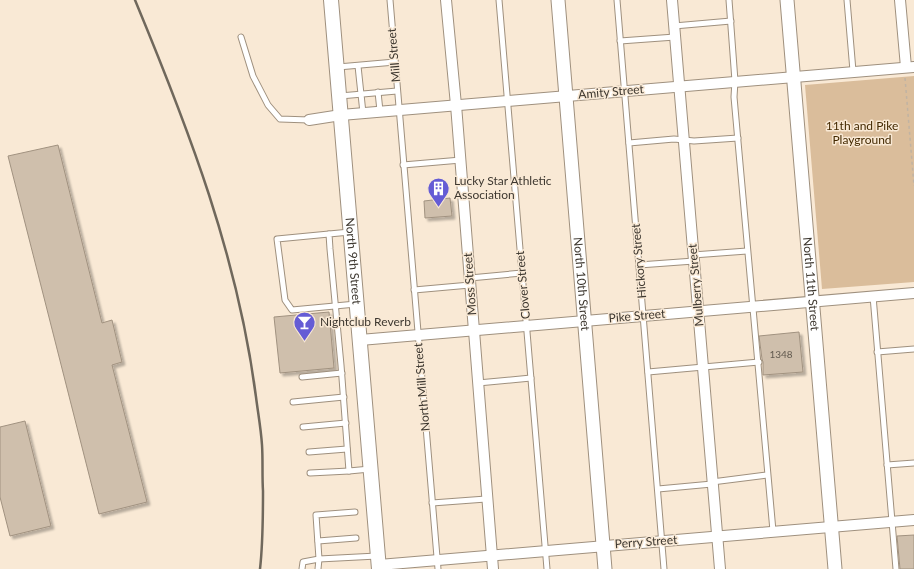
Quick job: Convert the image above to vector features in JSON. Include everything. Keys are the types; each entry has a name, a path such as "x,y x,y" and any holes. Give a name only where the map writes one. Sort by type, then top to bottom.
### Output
{"main road":[{"name":"North 9th Street","path":"332,0 379,563"}],"street":[{"name":"Moss Street","path":"446,0 461,160 492,569"},
{"name":"North 10th Street","path":"558,0 605,569"},
{"name":"Mulberry Street","path":"672,0 720,569"},
{"name":"North 11th Street","path":"787,0 835,569"},
{"path":"900,0 910,67"},
{"name":"Amity Street","path":"309,120 363,113 910,67"},
{"name":"Pike Street","path":"360,340 914,293"},
{"name":"Perry Street","path":"379,563 438,564 491,555 914,520"}],"lane":[{"name":"Mill Street","path":"390,0 399,110"},
{"name":"Clover Street","path":"499,0 547,569"},
{"name":"Hickory Street","path":"617,0 664,569"},
{"path":"729,0 735,82 734,97 773,531"},
{"path":"847,0 852,71"},
{"path":"674,26 731,21"},
{"path":"241,37 253,76 268,105 280,119 309,120"},
{"path":"620,41 675,37"},
{"path":"337,68 395,62"},
{"path":"358,66 363,113"},
{"path":"339,96 397,90"},
{"path":"378,92 380,112"},
{"name":"North Mill Street","path":"399,110 438,564"},
{"path":"629,143 674,139 694,142 738,138"},
{"path":"403,165 461,160"},
{"path":"351,232 277,239 285,300 292,310 357,304"},
{"path":"328,234 342,373 349,471"},
{"path":"639,265 747,250"},
{"path":"414,290 522,273"},
{"path":"873,296 896,569"},
{"path":"878,352 914,350"},
{"path":"648,372 759,362"},
{"path":"302,377 342,373"},
{"path":"478,383 531,378"},
{"path":"293,402 344,397"},
{"path":"303,427 346,423"},
{"path":"308,452 347,449"},
{"path":"887,465 914,463"},
{"path":"310,473 371,469"},
{"path":"658,489 767,475"},
{"path":"432,503 486,499"},
{"path":"318,569 319,559 316,515 354,512"},
{"path":"318,541 356,538"},
{"path":"302,569 303,562 319,559 379,563"}],"path":[{"path":"910,67 905,79 914,186"}],"green space":[{"name":"11th and Pike Playground","path":"914,76 914,282 822,289 805,85"}],"building":[{"path":"58,145 102,323 112,320 122,362 112,365 147,502 99,514 8,156"},
{"name":"Lucky Star Athletic Association","path":"450,198 452,216 425,218 424,201"},
{"name":"Nightclub Reverb","path":"329,312 334,368 280,373 274,317"},
{"path":"799,332 803,372 763,375 763,362 759,336"},
{"path":"25,421 51,526 10,536 0,497 0,427"},
{"path":"914,535 914,569 900,569 897,536"}],"railway":[{"path":"135,0 192,146 224,244 237,294 248,345 262,439 263,520 260,569"}],"place":[{"name":"Lucky Star Athletic Association","path":"438,208"},
{"name":"Nightclub Reverb","path":"304,342"}]}
